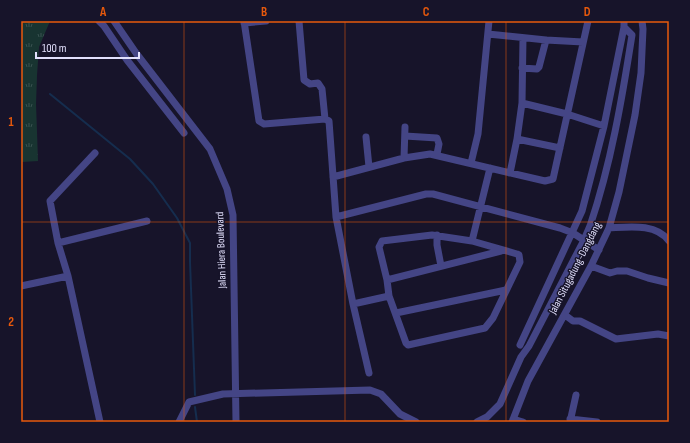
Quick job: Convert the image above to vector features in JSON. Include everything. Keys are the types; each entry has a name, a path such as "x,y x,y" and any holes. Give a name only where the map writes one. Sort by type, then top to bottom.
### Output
{"street":[{"path":"99,21 127,60 184,133"},
{"name":"Jalan Hiera Boulevard","path":"114,21 136,53 210,149 227,189 233,215 236,422"},
{"path":"266,21 244,22 259,121 264,124 325,119"},
{"path":"299,21 304,80 310,84 318,83 322,89 325,119 329,122 336,217 353,304 369,373"},
{"path":"471,164 478,134 489,21"},
{"path":"333,177 404,158 438,154 471,164 545,181 553,179 588,21"},
{"name":"Jalan Situgadung-Dangdang","path":"513,420 528,381 591,266 609,228 619,192 635,115 641,73 643,36 642,21"},
{"path":"520,345 582,211 604,126 624,24"},
{"path":"477,422 488,417 500,404 521,357 529,346 584,240 594,216 616,133 632,35 624,24"},
{"path":"488,34 583,42"},
{"path":"622,35 643,36"},
{"path":"510,173 522,103 523,38"},
{"path":"522,68 537,69 539,67 546,40"},
{"path":"127,60 136,53"},
{"path":"522,103 568,114 604,126"},
{"path":"404,158 405,127"},
{"path":"405,136 437,138 439,144 438,154"},
{"path":"366,137 369,167"},
{"path":"517,139 560,148"},
{"path":"95,153 50,201 58,243 68,276 100,422"},
{"path":"472,241 490,168"},
{"path":"336,217 426,194 440,195 560,228 573,233 599,250"},
{"path":"58,243 147,221"},
{"path":"609,228 648,228 662,232 669,241"},
{"path":"437,235 436,242 441,266"},
{"path":"437,235 472,241 502,251 517,254 520,262 493,318 485,328 412,345 406,343 389,296 387,280 379,247 382,241 437,235"},
{"path":"387,280 502,251"},
{"path":"591,266 610,273 627,271 669,283"},
{"path":"21,286 68,276"},
{"path":"396,313 506,290"},
{"path":"353,304 389,296"},
{"path":"565,315 573,321 580,321 616,339 658,334 669,336"},
{"path":"179,422 189,402 223,394 370,390 381,394 400,414 416,422"},
{"path":"576,394 570,421 597,422"},
{"path":"513,420 523,422"}],"green space":[{"path":"21,21 50,21 39,47 36,104 38,161 21,162"}],"waterway":[{"path":"50,94 130,159 153,184 177,218 190,243 195,395"},
{"path":"195,407 197,422"}]}
